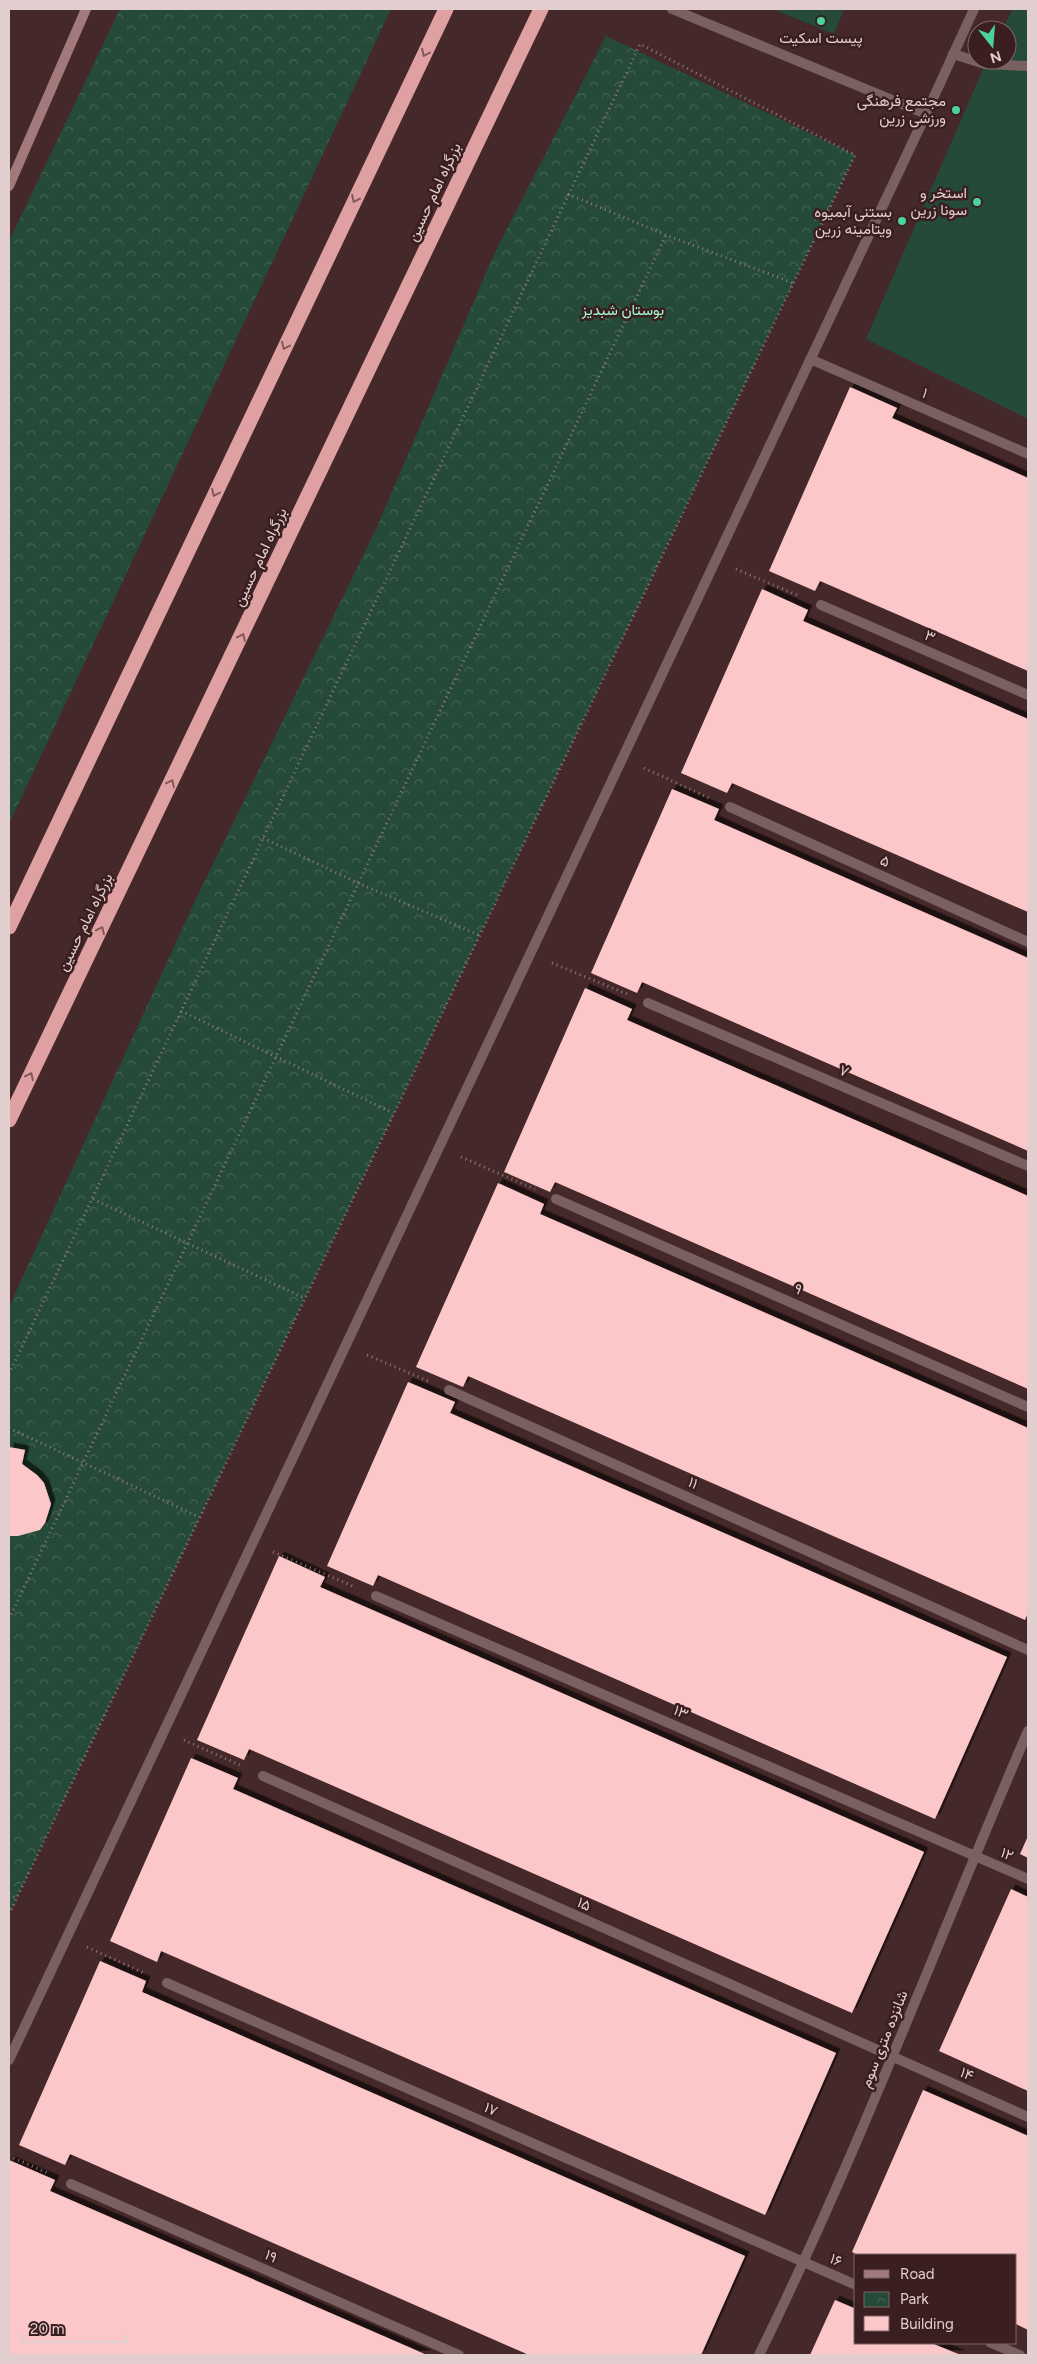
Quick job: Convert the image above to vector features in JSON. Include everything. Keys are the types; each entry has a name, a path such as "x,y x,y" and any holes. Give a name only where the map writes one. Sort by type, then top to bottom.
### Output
{"highway":[{"path":"9,927 446,9"},
{"name":"بزرگراه امام حسین","path":"9,1120 541,9"}],"street":[{"path":"9,186 86,9"},
{"path":"672,9 926,114"},
{"path":"9,2060 974,9"},
{"path":"953,54 985,64 1028,66"},
{"name":"۱","path":"810,360 1028,454"},
{"name":"۳","path":"821,606 1028,695"},
{"name":"۵","path":"730,807 1028,942"},
{"name":"۷","path":"648,1003 1028,1166"},
{"name":"۹","path":"556,1199 1028,1407"},
{"name":"۱۱","path":"449,1390 1028,1650"},
{"name":"۱۳","path":"376,1596 974,1856"},
{"name":"شانزده متری سوم","path":"759,2355 804,2263 893,2058 974,1856 1028,1731"},
{"name":"۱۵","path":"263,1776 893,2058"},
{"name":"۱۲","path":"974,1856 1028,1879"},
{"name":"۱۷","path":"167,1983 804,2263"},
{"name":"۱۴","path":"893,2058 1028,2117"},
{"name":"۱۹","path":"71,2184 459,2355"},
{"name":"۱۶","path":"804,2263 854,2284"},
{"path":"993,2344 1020,2355"}],"path":[{"path":"9,1374 640,44 855,155 9,1914"},
{"path":"568,194 666,235 793,283"},
{"path":"9,1620 666,235"},
{"path":"716,560 821,606"},
{"path":"622,758 730,807"},
{"path":"263,838 358,883 479,935"},
{"path":"530,954 648,1003"},
{"path":"181,1011 393,1113"},
{"path":"439,1148 556,1199"},
{"path":"92,1199 304,1298"},
{"path":"346,1346 449,1390"},
{"path":"9,1428 199,1517"},
{"path":"252,1543 376,1596"},
{"path":"164,1730 263,1776"},
{"path":"9,1894 16,1898"},
{"path":"66,1938 167,1983"},
{"path":"9,2156 71,2184"}],"green space":[{"path":"120,9 391,9 9,824 9,241"},
{"name":"پیست اسکیت","path":"772,9 844,9 834,34"},
{"name":"استخر و سونا زرین","path":"1013,9 1028,9 1028,419 866,339 983,70 1017,70 1017,20 1007,20"},
{"name":"بوستان شبدیز","path":"606,36 855,155 9,1914 9,1307 195,901 376,529 495,252"}],"building":[{"path":"850,387 897,408 892,418 1028,478 1028,671 820,581 815,591 769,571"},
{"path":"762,589 808,610 803,621 1028,719 1028,912 732,783 727,793 681,773"},
{"path":"672,789 719,809 714,820 1028,958 1028,1151 642,982 637,993 591,973"},
{"path":"585,988 632,1009 627,1020 1028,1196 1028,1389 555,1182 550,1192 504,1172"},
{"path":"498,1183 544,1204 540,1214 1028,1428 1028,1613 1025,1620 468,1376 463,1387 416,1367"},
{"path":"408,1382 455,1402 450,1413 1007,1657 935,1819 378,1575 373,1586 327,1566"},
{"path":"9,1447 25,1450 22,1464 44,1483 51,1504 45,1523 40,1530 18,1536 9,1536"},
{"path":"279,1556 325,1577 320,1587 924,1852 852,2013 249,1749 244,1760 197,1740"},
{"path":"191,1758 238,1778 233,1789 836,2053 765,2215 161,1951 157,1962 110,1941"},
{"path":"1028,1836 1028,1858 1020,1854"},
{"path":"1011,1889 1028,1897 1028,2091 939,2051"},
{"path":"100,1961 146,1981 142,1992 745,2256 701,2355 529,2355 70,2154 65,2165 19,2145"},
{"path":"923,2090 1028,2136 1028,2330 1017,2324 1017,2254 856,2254 852,2252"},
{"path":"9,2160 55,2180 50,2191 427,2355 9,2355"},
{"path":"835,2300 854,2308 854,2344 934,2344 961,2355 810,2355"}],"place":[{"name":"پیست اسکیت","path":"821,21"},
{"name":"مجتمع فرهنگی ورزشی زرین","path":"956,110"},
{"name":"استخر و سونا زرین","path":"977,202"},
{"name":"بستنی آبمیوه ویتامینه زرین","path":"902,221"}]}
